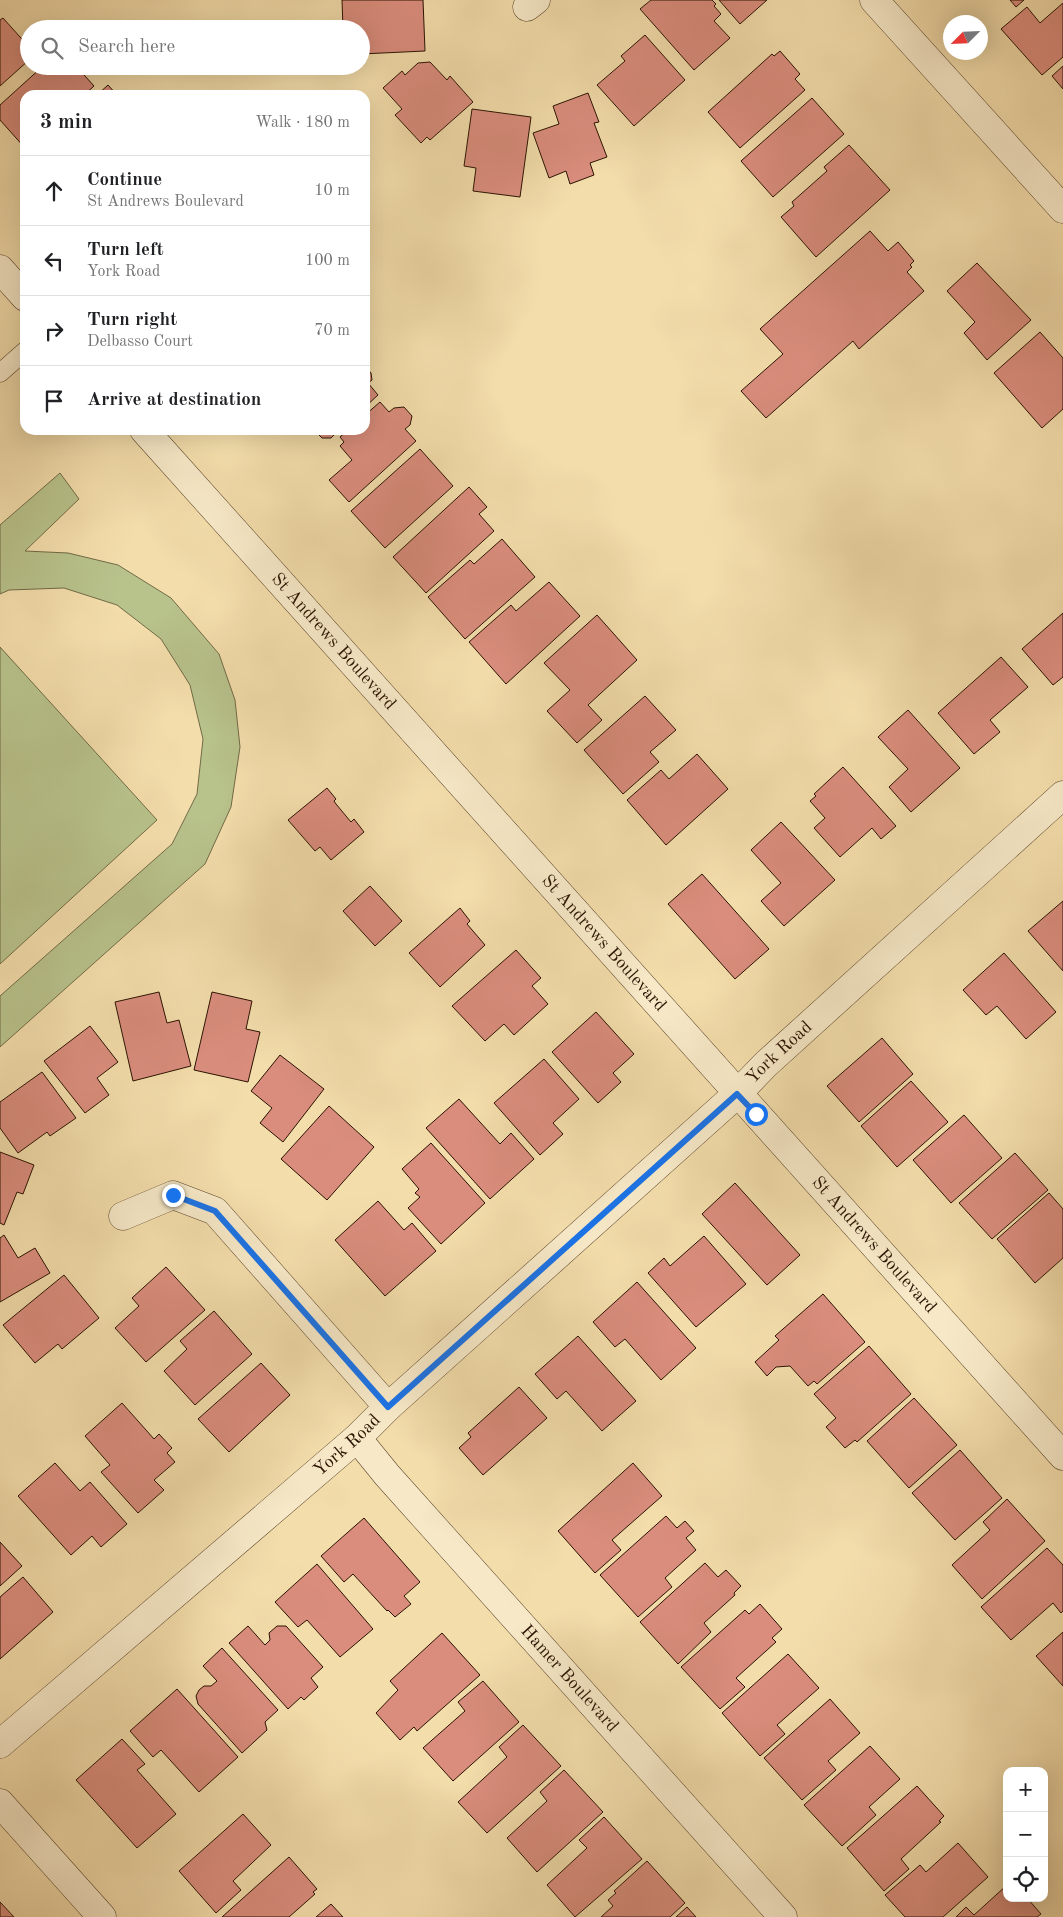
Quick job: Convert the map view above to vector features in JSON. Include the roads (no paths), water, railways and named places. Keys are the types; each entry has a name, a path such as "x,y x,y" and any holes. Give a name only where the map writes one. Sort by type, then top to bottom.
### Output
{"street":[{"path":"874,0 1063,209"},
{"path":"0,269 20,291"},
{"name":"St Andrews Boulevard","path":"148,435 1063,1456"},
{"name":"York Road","path":"0,1744 357,1438 388,1407 737,1094 766,1064 1063,795"},
{"path":"123,1216 173,1195 215,1211 388,1407"},
{"name":"Hamer Boulevard","path":"357,1438 394,1482 783,1917"},
{"path":"0,1803 102,1917"}],"lane":[{"path":"0,373 20,355"}]}
